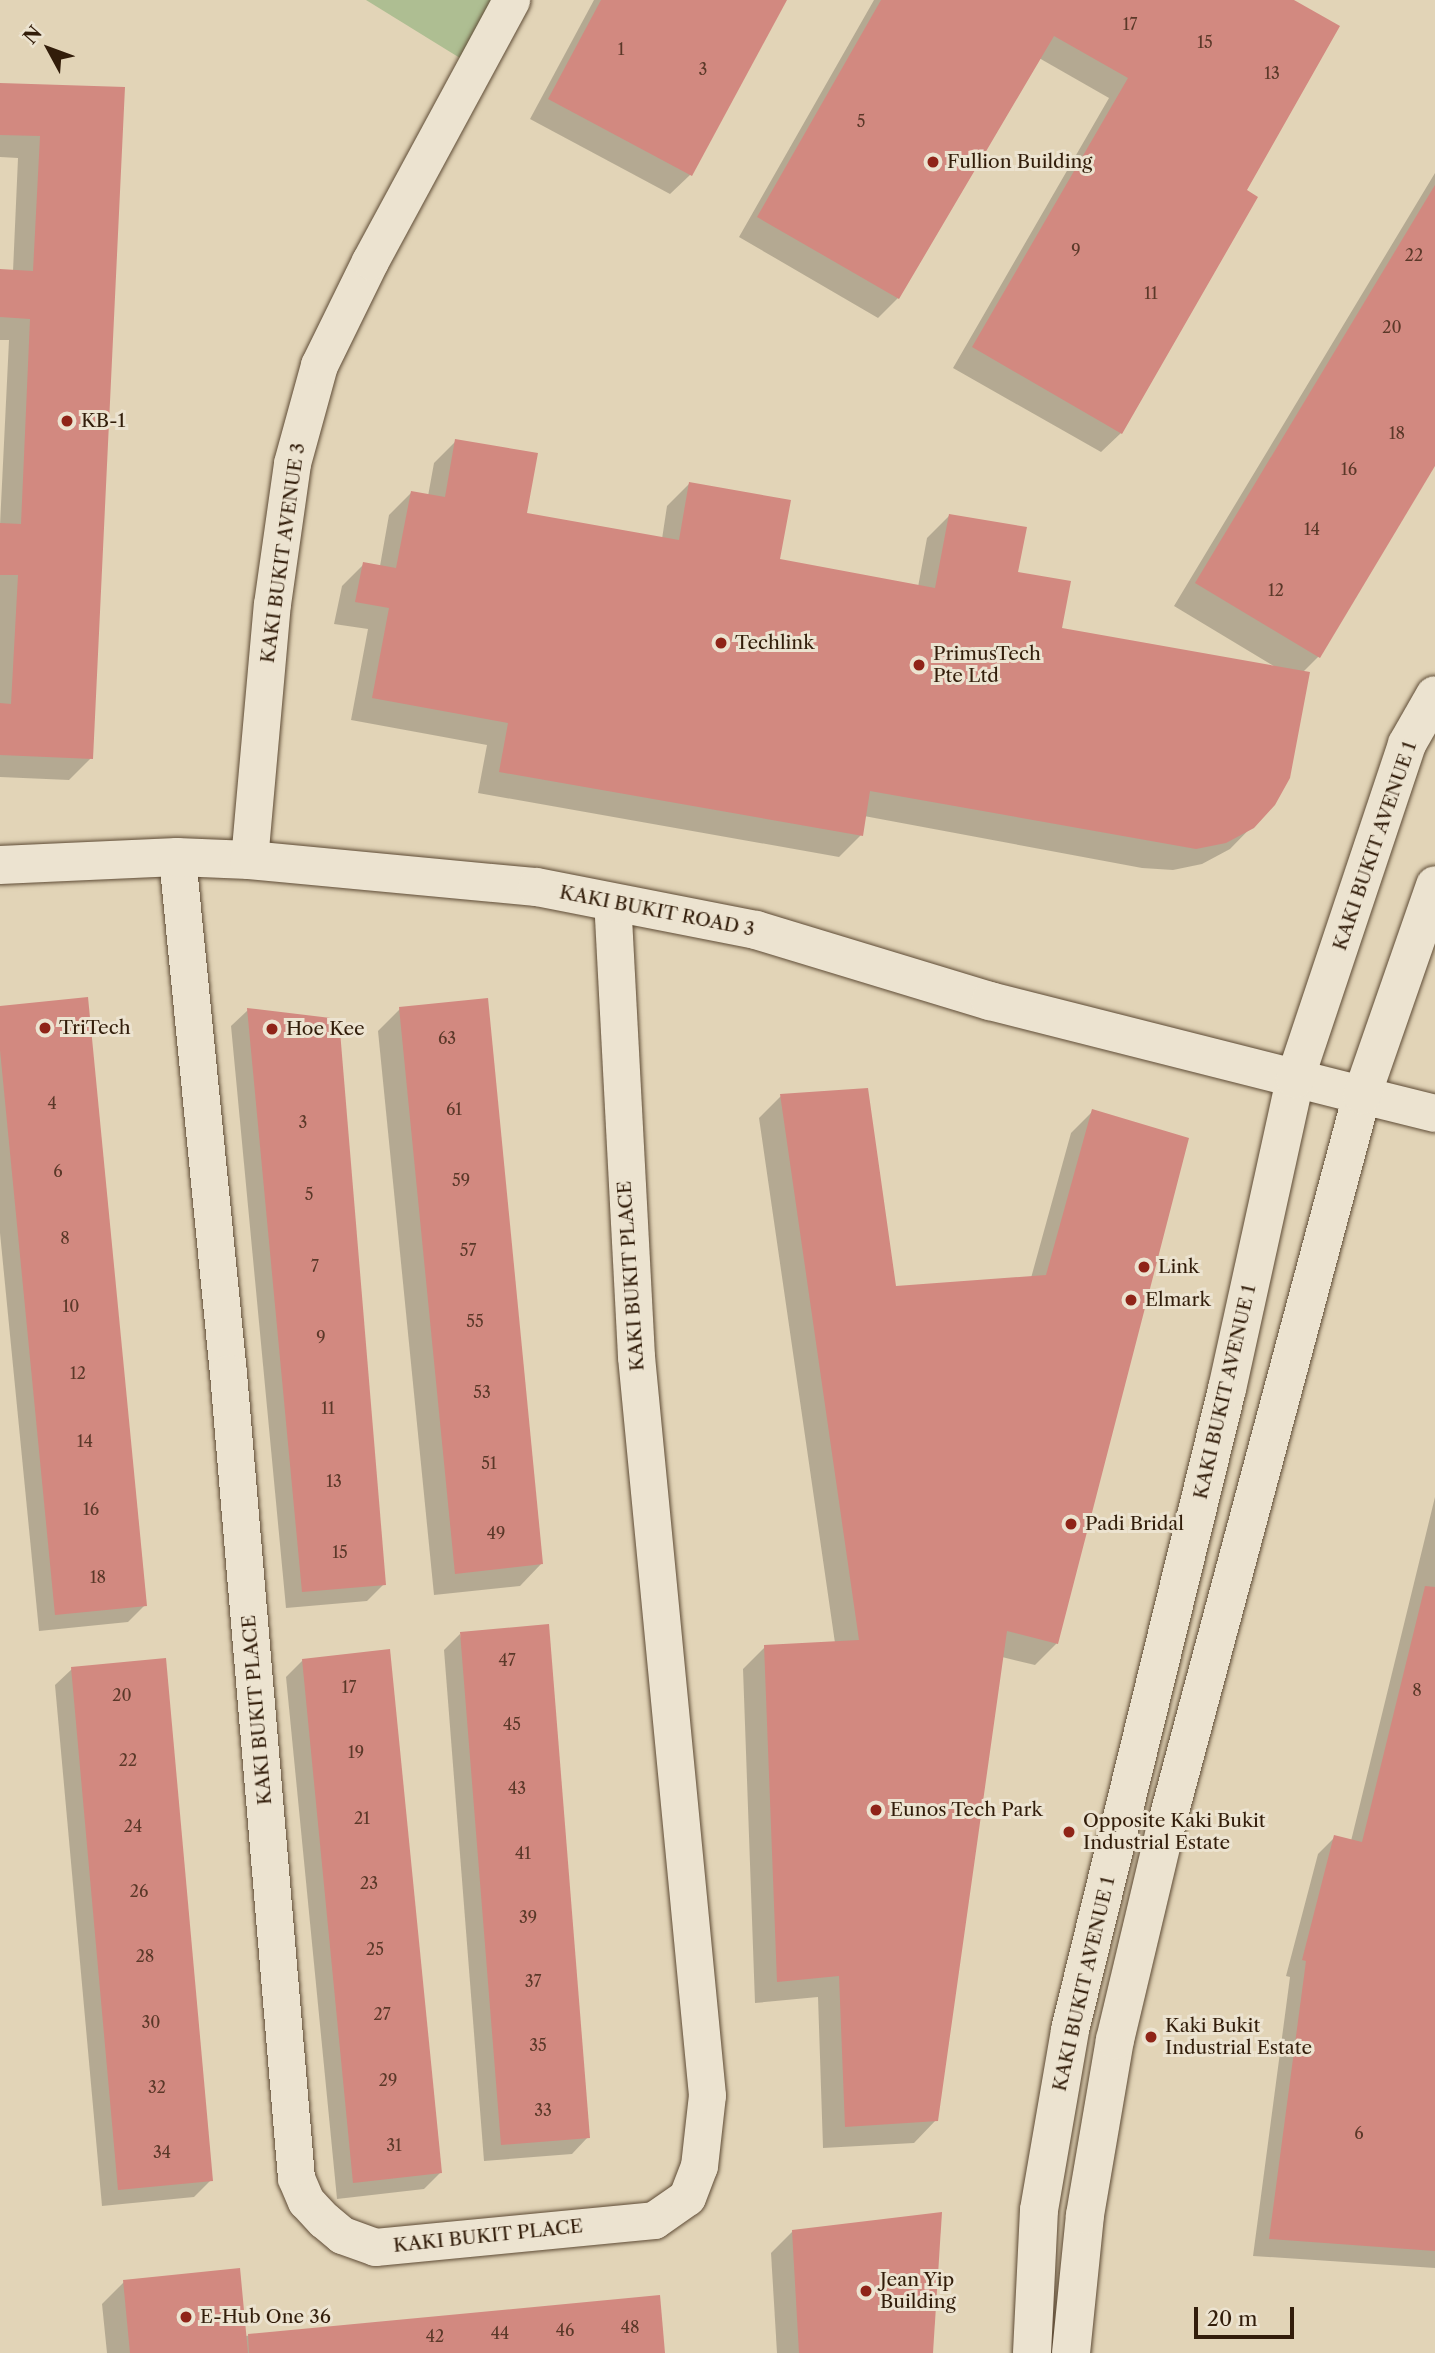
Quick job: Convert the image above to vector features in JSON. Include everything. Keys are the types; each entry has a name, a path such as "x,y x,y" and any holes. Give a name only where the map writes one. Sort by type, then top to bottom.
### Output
{"main road":[{"name":"KAKI BUKIT AVENUE 1","path":"1032,2353 1039,2210 1070,2030 1227,1389 1295,1079 1407,744 1435,695"},
{"name":"KAKI BUKIT ROAD 3","path":"0,865 177,858 249,860 537,887 755,930 990,1001 1362,1095"},
{"path":"1071,2353 1085,2215 1115,2040 1164,1830 1362,1095 1435,885"}],"street":[{"name":"KAKI BUKIT AVENUE 3","path":"249,860 272,604 288,488 319,365 370,261 511,0"},
{"name":"KAKI BUKIT PLACE","path":"177,858 231,1413 296,2178 306,2201 324,2220 342,2235 375,2247 654,2220 687,2197 699,2166 707,2095 636,1356 612,903"},
{"path":"1362,1095 1435,1113"}],"green space":[{"path":"366,0 503,0 468,63"}],"building":[{"path":"601,0 787,0 692,176 548,99"},
{"path":"881,0 1294,0 1340,26 1247,190 1258,197 1122,434 972,347 1128,78 1054,36 899,299 757,217"},
{"name":"KB-1","path":"0,83 125,87 93,759 0,755 0,703 11,704 18,575 0,575 0,523 21,524 30,319 0,317 0,269 33,271 40,136 0,135"},
{"path":"1435,185 1435,466 1320,658 1195,583"},
{"name":"Techlink","path":"455,439 538,453 527,513 679,540 689,482 791,500 780,559 935,588 949,514 1027,527 1018,572 1071,581 1062,628 1310,672 1290,778 1275,805 1254,828 1226,843 1196,849 870,791 863,836 499,772 508,723 372,698 389,608 355,602 363,562 396,568 411,491 445,497"},
{"path":"88,997 147,1606 55,1615 0,1050 0,1006"},
{"path":"488,998 543,1564 455,1574 399,1007"},
{"path":"247,1008 339,1019 386,1585 302,1592"},
{"path":"868,1088 896,1286 1046,1275 1092,1109 1189,1138 1058,1644 1007,1631 938,2121 845,2127 839,1976 777,1982 764,1645 859,1640 780,1094"},
{"path":"1425,1586 1435,1587 1435,2251 1269,2239 1306,1961 1302,1960 1334,1835 1362,1842"},
{"path":"549,1624 590,2138 501,2145 460,1632"},
{"path":"390,1649 442,2173 353,2183 302,1659"},
{"path":"166,1658 213,2181 118,2190 71,1667"},
{"name":"Jean Yip Building","path":"942,2212 933,2353 799,2353 792,2230"},
{"name":"E-Hub One 36","path":"240,2268 248,2353 130,2353 123,2280"},
{"path":"660,2295 665,2353 249,2353 248,2334"}],"place":[{"name":"Fullion Building","path":"933,162"},
{"name":"KB-1","path":"67,421"},
{"name":"Techlink","path":"721,643"},
{"name":"PrimusTech Pte Ltd","path":"919,665"},
{"name":"TriTech","path":"45,1028"},
{"name":"Hoe Kee","path":"272,1029"},
{"name":"Link","path":"1144,1267"},
{"name":"Elmark","path":"1131,1300"},
{"name":"Padi Bridal","path":"1071,1524"},
{"name":"Eunos Tech Park","path":"876,1810"},
{"name":"Opposite Kaki Bukit Industrial Estate","path":"1069,1832"},
{"name":"Kaki Bukit Industrial Estate","path":"1151,2037"},
{"name":"Jean Yip Building","path":"866,2291"},
{"name":"E-Hub One 36","path":"186,2317"}]}
